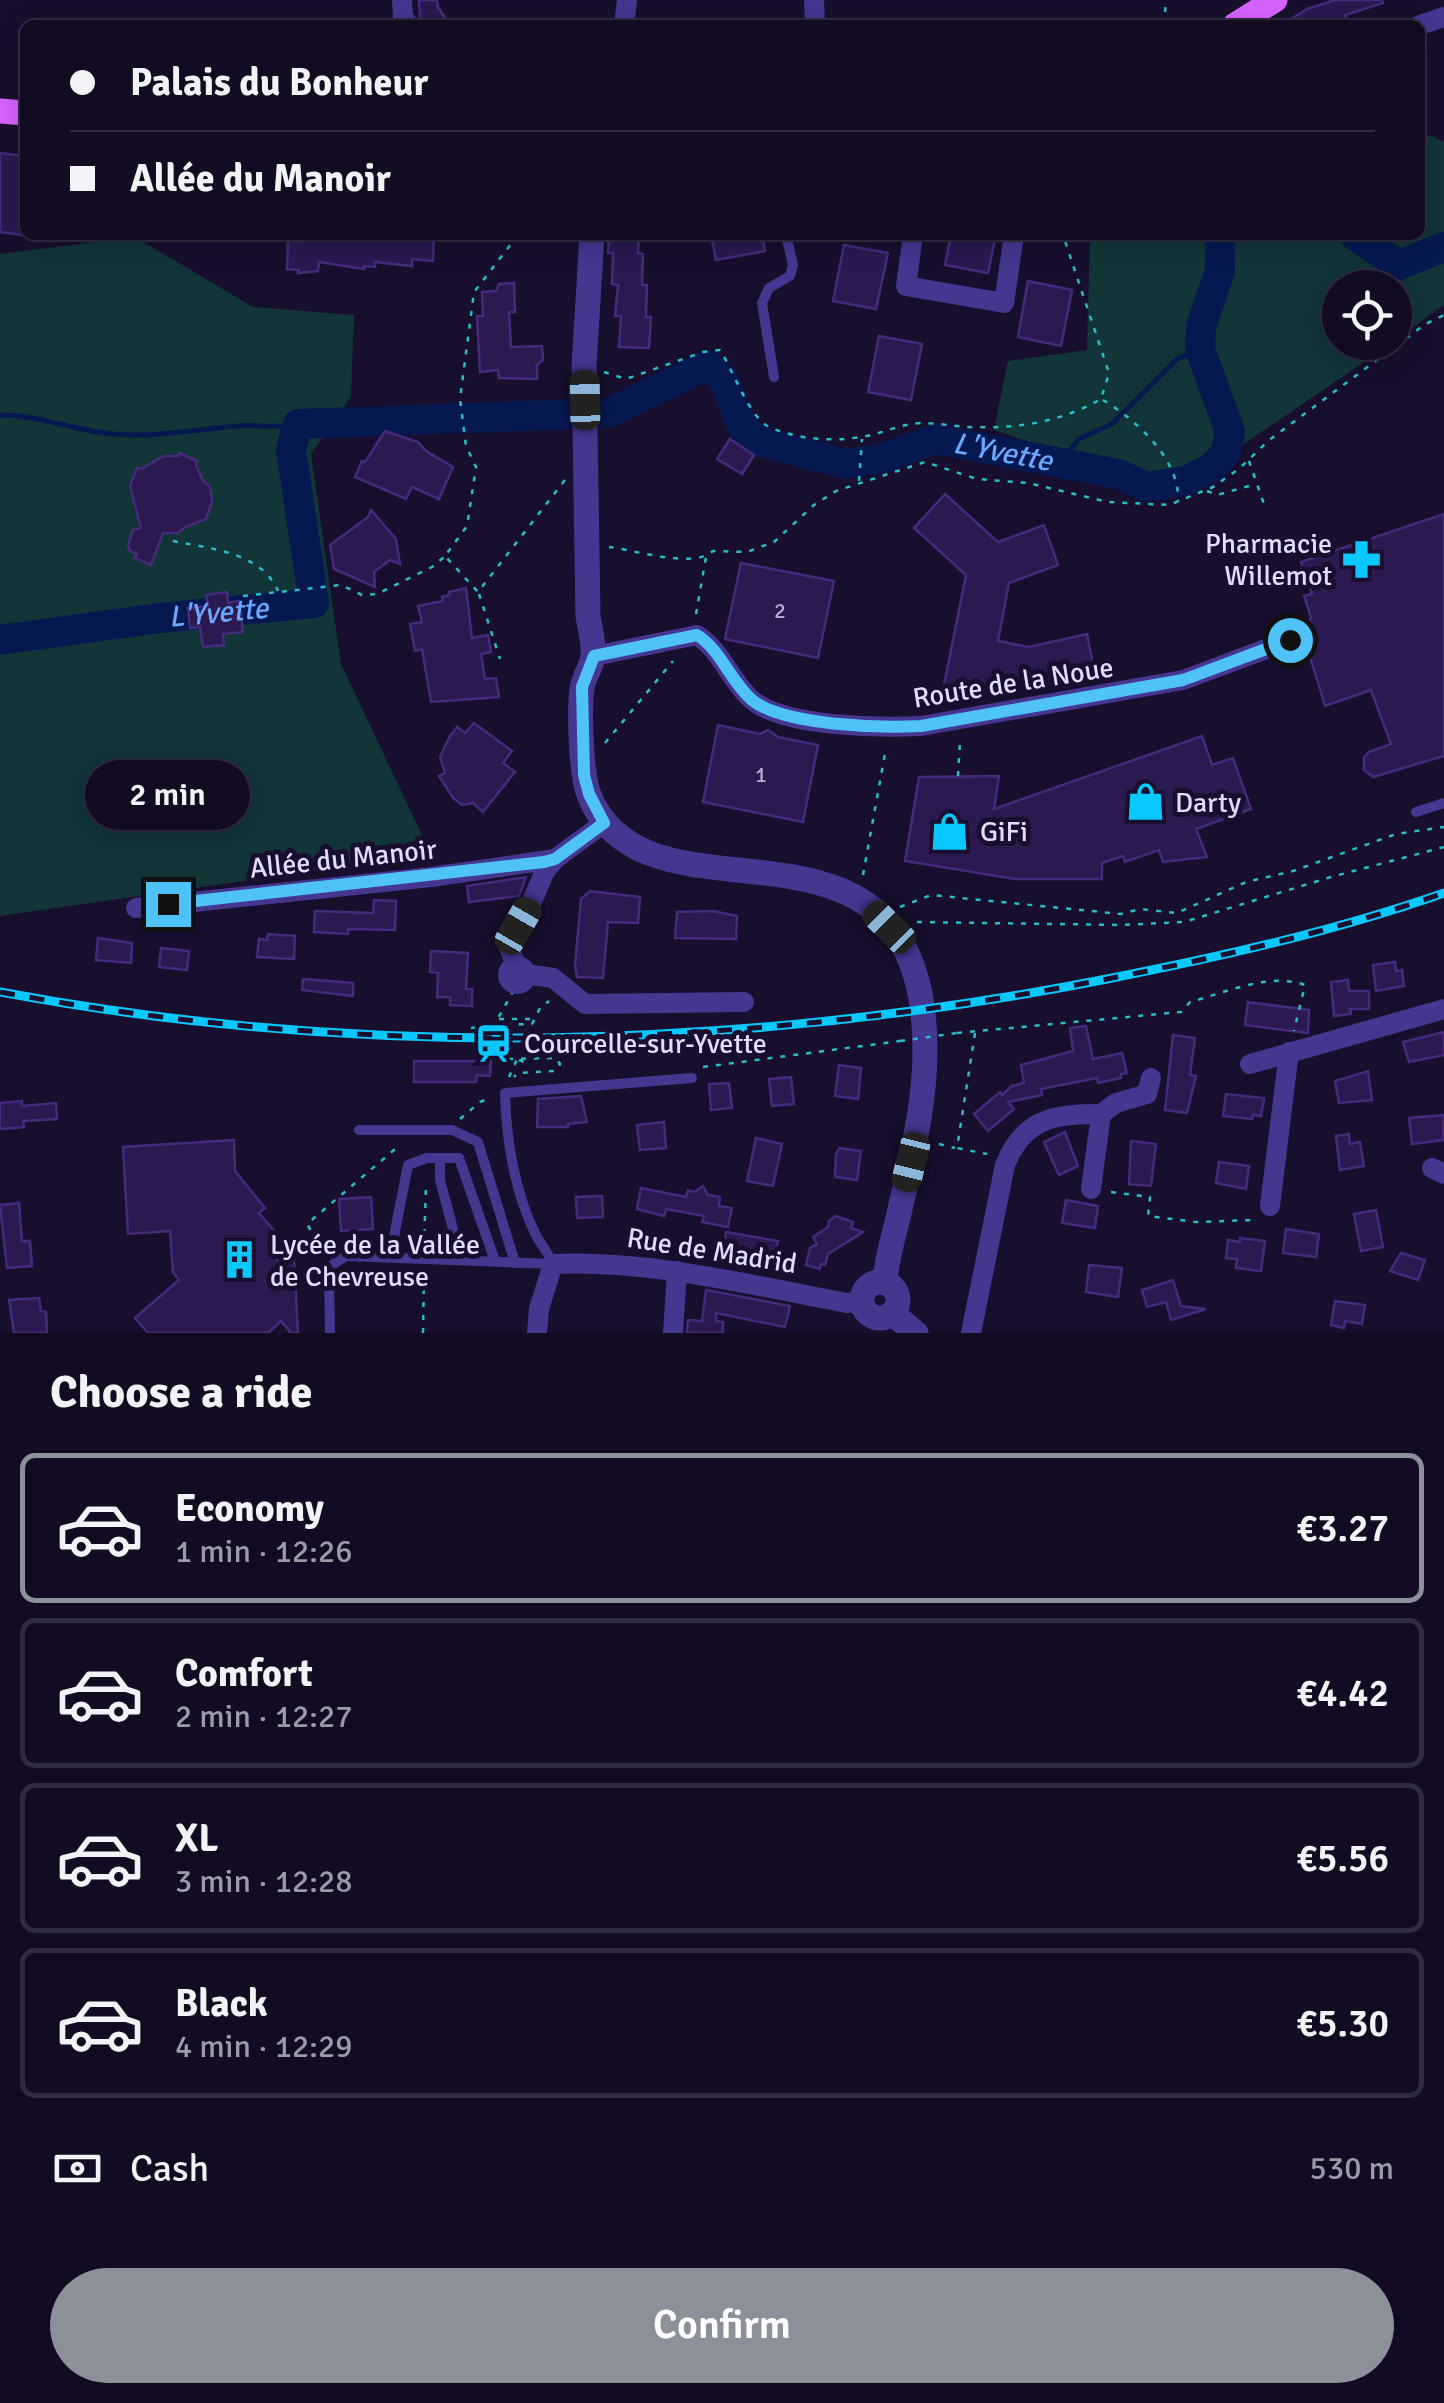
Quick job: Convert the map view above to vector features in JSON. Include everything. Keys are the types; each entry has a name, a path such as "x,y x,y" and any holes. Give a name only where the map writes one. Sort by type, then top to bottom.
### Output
{"main road":[{"path":"1243,20 1275,0"}],"street":[{"path":"592,240 585,359 588,616 594,656 582,687 584,775 589,794 604,823 631,844 669,861 793,876 843,888 889,927 904,951 921,999 924,1090 918,1137 885,1283"},
{"path":"912,240 906,286 1004,303 1013,240"},
{"name":"Route de la Noue","path":"681,639 697,635 708,642 730,677 754,702 782,714 851,726 890,728 960,720 1183,680 1290,640"},
{"path":"594,656 681,639"},
{"path":"604,823 545,871 508,945 520,975 554,978 585,1004 601,1006 744,1002"},
{"name":"Allée du Manoir","path":"136,908 432,877 555,859"},
{"path":"1250,1064 1444,1009"},
{"path":"1270,1206 1290,1052"},
{"path":"970,1333 1015,1141 1033,1125 1076,1114 1102,1114 1116,1102 1148,1094 1151,1078"},
{"path":"1092,1190 1102,1114"},
{"path":"537,1333 539,1309 553,1264"},
{"name":"Rue de Madrid","path":"553,1264 625,1265 677,1271 862,1302"},
{"path":"673,1333 677,1271"},
{"path":"885,1283 898,1298 892,1314 882,1318 871,1316 862,1302 868,1286 885,1283"},
{"path":"892,1314 916,1333"}],"lane":[{"path":"774,378 762,303 768,288 790,276 793,265 787,240"},
{"path":"1416,812 1444,803"},
{"path":"553,1264 536,1236 512,1164 506,1130 506,1089 691,1073"},
{"path":"359,1130 452,1130 478,1142 515,1263"},
{"path":"393,1256 408,1165 427,1158 459,1158 495,1261"},
{"path":"440,1158 440,1180 462,1259"},
{"path":"330,1333 332,1265 346,1256 553,1264"}],"path":[{"path":"243,596 341,585 362,596 376,594 432,568 445,556 467,526 476,467 466,446 460,399 474,292 514,240"},
{"path":"585,359 604,372 626,379 703,352 720,350 748,404 766,426 816,439 862,437 891,426 922,423 1011,427 1050,422 1101,399 1109,373 1065,240"},
{"path":"599,750 682,650 678,627 695,622 706,557 713,550 748,552 774,542 814,505 859,481 892,475 924,462 978,479 1028,483 1108,502 1178,502 1206,490 1380,356 1444,315"},
{"path":"1101,399 1128,419 1169,462 1178,502"},
{"path":"859,481 862,437"},
{"path":"478,592 586,443"},
{"path":"1248,460 1264,507"},
{"path":"1206,490 1217,496 1256,484"},
{"path":"173,540 241,556 270,572 280,592"},
{"path":"588,545 650,555 706,557"},
{"path":"445,556 478,592 500,659"},
{"path":"958,776 960,720"},
{"path":"863,874 890,728"},
{"path":"886,912 931,895 1121,914 1140,909 1177,914 1246,882 1293,871 1396,834 1444,827"},
{"path":"914,922 1184,922 1444,846"},
{"path":"494,1024 520,975"},
{"path":"691,1073 957,1033 1181,1012 1190,1002 1274,980 1304,986 1290,1052"},
{"path":"471,1028 532,1024 540,1008 565,988"},
{"path":"497,1019 531,1018"},
{"path":"933,1030 935,1047"},
{"path":"957,1148 975,1032"},
{"path":"508,1059 556,1058 560,1064 555,1071 518,1073"},
{"path":"517,1059 531,1065"},
{"path":"452,1130 463,1114 506,1089 517,1059"},
{"path":"930,1142 1008,1158"},
{"path":"332,1265 307,1224 402,1144"},
{"path":"424,1333 427,1158"},
{"path":"1092,1190 1150,1197 1148,1216 1196,1222 1268,1220 1270,1206"}],"green space":[{"path":"1432,136 1444,142 1444,305 1412,328 1412,270 1322,270 1322,360 1367,360 1219,461 1138,479 994,430 1008,361 1087,350 1090,240 1425,240 1425,137"},
{"path":"140,240 253,307 354,315 351,396 311,454 341,664 431,854 0,916 0,254"}],"building":[{"path":"419,0 437,0 447,20 422,20"},
{"path":"1335,0 1383,3 1345,15 1347,20 1290,20 1307,9"},
{"path":"0,153 20,155 20,235 0,232"},
{"path":"288,240 434,240 433,261 412,259 412,266 375,262 375,267 364,269 319,262 318,271 298,273 299,270 287,269"},
{"path":"609,240 639,240 638,253 643,254 642,285 647,285 646,317 651,317 649,348 619,347 621,316 615,316 618,285 612,284 613,253 608,253"},
{"path":"712,240 763,240 765,251 716,260"},
{"path":"950,240 995,240 988,273 945,265"},
{"path":"844,245 888,253 876,309 833,301"},
{"path":"1028,281 1072,290 1061,346 1018,337"},
{"path":"514,283 515,312 509,312 511,347 542,346 543,360 537,365 537,379 499,378 498,370 480,372 477,316 483,316 482,292 496,291 499,284"},
{"path":"879,336 922,344 911,400 868,392"},
{"path":"385,431 418,442 453,467 439,499 412,487 406,499 355,477"},
{"path":"730,439 754,455 742,474 717,459"},
{"path":"180,453 197,461 203,481 210,487 212,502 206,519 178,533 163,533 151,565 135,558 137,554 128,545 133,530 141,528 130,486 137,468"},
{"path":"945,494 998,542 1044,525 1058,565 1009,583 998,641 1029,647 1087,634 1092,659 1087,677 941,700 966,575 914,528"},
{"path":"371,510 396,539 400,564 390,560 374,572 375,587 334,569 330,545 368,517"},
{"path":"1444,514 1444,756 1373,777 1364,770 1364,757 1391,744 1371,690 1325,706 1305,640 1311,617 1304,596 1312,594 1301,562"},
{"path":"741,563 834,581 818,658 725,639"},
{"path":"466,588 472,638 488,635 491,652 481,654 485,679 496,678 499,697 431,702 422,649 415,651 410,624 422,622 418,606 443,601 442,597 449,592"},
{"path":"227,592 228,603 239,601 243,632 223,634 224,645 203,647 200,627 190,628 188,608 208,606 206,595"},
{"path":"474,723 512,751 503,763 515,772 483,812 473,803 462,805 453,798 439,776 445,773 440,757 450,736 457,727 465,733"},
{"path":"718,725 760,734 768,730 778,737 818,745 803,822 703,802"},
{"path":"1202,736 1212,765 1233,758 1251,809 1196,829 1207,857 1163,862 1159,850 1125,862 1123,856 1102,863 1102,879 1015,879 905,861 919,777 999,776 994,809"},
{"path":"526,877 519,896 469,902 467,886"},
{"path":"590,891 640,897 638,923 608,922 603,978 577,977 575,966 581,899"},
{"path":"374,900 396,901 395,930 314,932 315,911 373,913"},
{"path":"713,911 737,916 736,939 675,938 677,912"},
{"path":"268,934 295,936 294,959 257,957 259,939 267,940"},
{"path":"98,938 132,943 131,963 96,960"},
{"path":"161,948 189,951 187,970 159,967"},
{"path":"431,951 468,953 466,989 472,989 472,1006 450,1005 450,997 437,997 438,973 430,972"},
{"path":"1395,962 1396,971 1402,970 1404,986 1376,991 1373,965"},
{"path":"303,979 353,983 353,996 302,990"},
{"path":"1348,980 1349,991 1369,991 1369,1009 1350,1009 1351,1014 1334,1016 1331,982"},
{"path":"1248,1002 1309,1010 1308,1033 1245,1025"},
{"path":"1086,1026 1093,1059 1122,1053 1127,1073 1098,1083 1097,1078 1041,1089 1042,1095 1008,1102 1014,1109 988,1131 974,1114 1000,1092 1002,1095 1012,1086 1024,1083 1021,1065 1073,1051 1070,1028"},
{"path":"1444,1032 1444,1055 1409,1062 1403,1042"},
{"path":"1173,1035 1195,1038 1190,1075 1196,1076 1187,1113 1165,1110"},
{"path":"414,1061 491,1061 490,1076 477,1075 476,1082 414,1082"},
{"path":"839,1065 861,1068 858,1099 835,1096"},
{"path":"1368,1071 1372,1100 1339,1103 1335,1081"},
{"path":"791,1077 794,1104 772,1106 769,1079"},
{"path":"729,1083 732,1108 711,1110 709,1084"},
{"path":"1226,1094 1264,1098 1261,1116 1223,1116"},
{"path":"581,1096 587,1122 568,1127 537,1127 538,1099"},
{"path":"22,1101 22,1106 56,1103 57,1119 23,1121 24,1127 0,1129 0,1103"},
{"path":"1444,1115 1443,1140 1412,1144 1409,1118"},
{"path":"664,1122 666,1148 640,1150 637,1125"},
{"path":"1065,1132 1078,1166 1059,1175 1044,1142"},
{"path":"1349,1134 1350,1144 1360,1142 1364,1166 1340,1170 1336,1136"},
{"path":"756,1138 782,1144 773,1186 747,1181"},
{"path":"234,1140 235,1171 265,1208 259,1213 276,1233 277,1261 294,1260 298,1333 291,1333 281,1321 268,1333 148,1333 135,1318 179,1280 173,1272 170,1231 128,1234 123,1147"},
{"path":"1131,1141 1156,1144 1151,1186 1129,1184"},
{"path":"839,1148 861,1151 857,1180 835,1177"},
{"path":"1219,1162 1249,1166 1246,1189 1216,1183"},
{"path":"703,1186 708,1195 720,1197 719,1206 732,1208 728,1227 702,1222 704,1216 666,1209 664,1216 637,1209 641,1188 686,1197 688,1190 694,1192"},
{"path":"602,1196 603,1217 577,1218 576,1197"},
{"path":"371,1197 373,1229 341,1231 339,1199"},
{"path":"1066,1200 1098,1206 1095,1228 1062,1223"},
{"path":"19,1203 22,1241 30,1241 32,1266 7,1268 0,1205"},
{"path":"1376,1210 1383,1247 1361,1251 1354,1214"},
{"path":"836,1216 853,1222 851,1228 863,1232 828,1254 820,1269 806,1265 810,1248 817,1244 813,1237"},
{"path":"1286,1229 1319,1234 1316,1257 1283,1253"},
{"path":"726,1232 778,1241 775,1254 725,1245"},
{"path":"1240,1238 1265,1241 1261,1271 1236,1268 1237,1259 1226,1258 1228,1240 1240,1242"},
{"path":"1401,1253 1425,1260 1418,1280 1390,1271"},
{"path":"1089,1265 1122,1268 1118,1297 1086,1292"},
{"path":"1173,1280 1181,1306 1206,1309 1171,1320 1166,1302 1147,1307 1142,1290"},
{"path":"706,1290 790,1306 785,1327 716,1313 716,1321 723,1322 723,1333 687,1333 688,1320 702,1321"},
{"path":"39,1298 41,1311 46,1312 47,1333 14,1333 9,1300"},
{"path":"1335,1301 1365,1305 1362,1324 1345,1321 1344,1328 1331,1325"}],"waterway":[{"name":"L'Yvette","path":"0,640 160,618 314,603 291,450 298,424 608,413 708,365 724,381 741,425 757,441 846,464 883,458 936,439 1118,474 1147,487 1186,481 1211,468 1225,454 1230,432 1200,349 1201,326 1220,271 1220,240"},
{"name":"L'Yvette","path":"1362,240 1399,265 1444,247"},
{"path":"1066,463 1079,439 1112,424 1177,359 1200,349"},
{"name":"L'Yvette","path":"0,415 133,435 298,424"}],"railway":[{"path":"0,992 137,1014 276,1029 554,1038 693,1032 832,1021 970,1003 1107,979 1277,942 1444,893"}],"place":[{"name":"Pharmacie Willemot","path":"1362,559"},
{"name":"Darty","path":"1145,802"},
{"name":"GiFi","path":"950,831"},
{"name":"Courcelle-sur-Yvette","path":"494,1043"},
{"name":"Lycée de la Vallée de Chevreuse","path":"240,1260"}],"route":[{"path":"168,904 432,877 555,859 604,823 584,775 582,687 594,656 697,635 708,642 730,677 754,702 782,714 851,726 890,728 1165,684 1290,640"}]}
